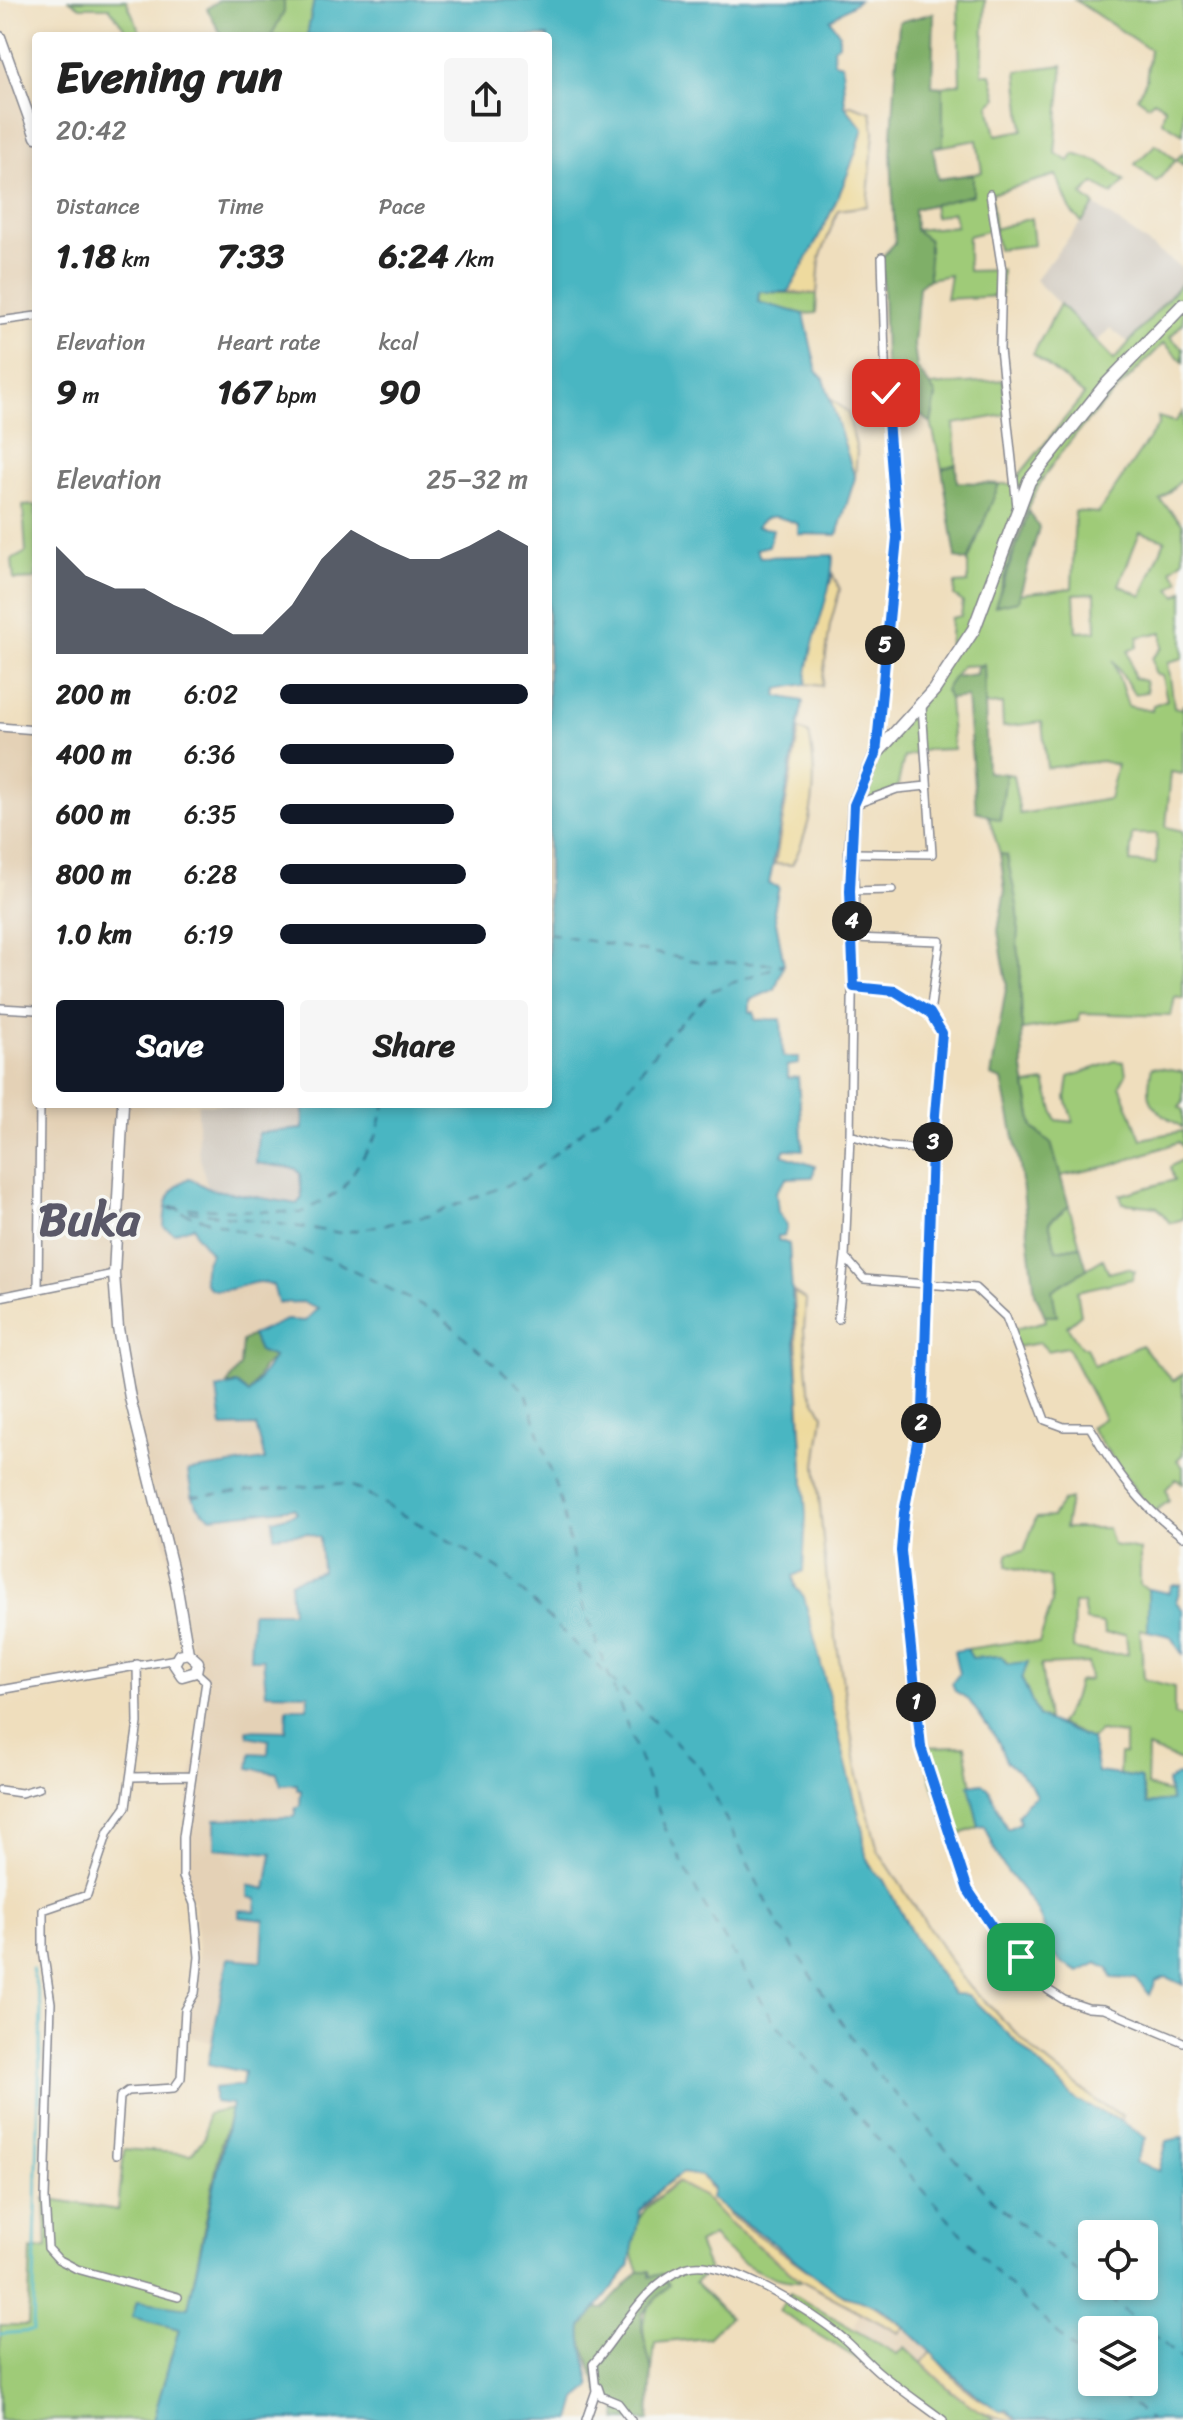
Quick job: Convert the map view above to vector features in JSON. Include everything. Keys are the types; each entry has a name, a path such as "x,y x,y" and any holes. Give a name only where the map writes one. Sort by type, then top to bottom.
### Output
{"main road":[{"path":"0,37 32,127"},
{"path":"853,938 850,891 854,805 876,754 953,665 974,629 1029,481 1058,442 1183,305"},
{"path":"123,1108 114,1274 118,1328 130,1398 176,1583 188,1653 198,1662 196,1672 187,1677 177,1673 176,1659 188,1653"}],"street":[{"path":"990,194 1002,270 1000,349 1017,507"},
{"path":"876,754 897,538 886,393 882,257"},
{"path":"0,321 32,317"},
{"path":"851,853 932,854 922,703"},
{"path":"0,727 32,730"},
{"path":"854,805 897,789 927,786"},
{"path":"850,891 892,890"},
{"path":"838,1319 845,1257 850,1135 853,938 940,941 930,1013"},
{"path":"854,987 895,991 930,1013 942,1033 932,1150 923,1410 904,1513 901,1551 921,1747 968,1890 994,1929 1048,1990 1064,2000 1104,2009 1183,2042"},
{"path":"0,1008 32,1010"},
{"path":"38,1290 40,1108"},
{"path":"850,1135 890,1147 932,1150"},
{"path":"845,1257 864,1279 975,1288 1006,1317 1045,1420 1064,1427 1090,1427 1116,1472 1137,1498 1183,1537"},
{"path":"0,1297 114,1274"},
{"path":"0,1690 176,1659"},
{"path":"137,1664 138,1723 126,1807 108,1832 87,1895 43,1910 43,1950 51,2003 45,2198 48,2248 58,2259 77,2269 178,2297"},
{"path":"116,2155 120,2097 128,2091 174,2088 181,2078 185,2010 195,1993 199,1957 194,1904 183,1877 183,1837 190,1776 206,1681 196,1672"},
{"path":"132,1777 190,1776"},
{"path":"0,1790 21,1793 39,1788"},
{"path":"586,2420 596,2391 593,2364 653,2287 685,2268 717,2266 763,2287 841,2336 879,2372 943,2420"},
{"path":"594,2378 601,2396 618,2403 631,2420"}],"shaded area":[{"path":"6,51 32,126 32,317 0,321 0,52"},
{"path":"1095,205 1183,269 1183,281 1129,343 1110,328 1097,342 1035,280"},
{"path":"0,727 32,730 32,1108 198,1108 198,1150 208,1189 195,1226 196,1235 212,1253 203,1263 202,1275 208,1286 220,1291 265,1281 273,1285 287,1305 302,1302 319,1308 305,1321 286,1320 242,1341 240,1367 227,1384 218,1389 256,1426 265,1460 188,1472 213,1517 294,1508 307,1533 321,1538 322,1571 293,1612 252,1612 251,1659 263,1658 266,1693 309,1693 308,1708 287,1731 248,1736 269,1739 268,1755 277,1773 301,1789 300,1807 295,1817 215,1820 272,1853 266,1890 249,1885 257,1899 256,1911 239,1910 239,1917 265,1919 261,1962 220,2010 212,2043 183,2034 185,2010 195,1993 199,1957 194,1904 183,1877 183,1837 206,1681 192,1654 130,1398 114,1275 0,1297 0,910 7,879 0,877"},
{"path":"198,1108 303,1108 304,1129 258,1133 256,1163 296,1169 300,1174 302,1198 297,1205 208,1189 198,1150"},
{"path":"860,2311 899,2333 904,2327 932,2350 922,2363 905,2347 897,2354 854,2328"}],"green space":[{"path":"70,0 126,0 140,32 127,32 109,7 80,7"},
{"path":"219,0 284,0 284,12 273,32 220,32 207,9"},
{"path":"284,0 314,0 308,32 273,32 283,12"},
{"path":"958,0 985,0 982,74 991,74 997,98 989,105 996,135 1023,130 1017,71 1063,65 1055,153 1069,161 1074,154 1099,162 1125,181 1112,194 1094,183 1082,195 1095,205 1082,222 1072,213 1056,175 991,194 995,229 1031,218 1034,245 998,249 994,229 968,236 968,271 1002,270 1001,296 946,299 950,275 929,279 929,241 915,230 956,226 953,212 935,217 933,204 972,195 973,174 982,172 977,140 943,146 943,87 960,83"},
{"path":"1075,0 1183,0 1183,134 1162,121 1165,108 1154,100 1148,105 1137,97 1146,81 1150,50"},
{"path":"934,13 932,86 943,87 943,146 933,148 938,179 973,174 973,195 914,209 915,230 929,240 929,279 919,287 914,345 917,368 936,395 931,423 896,396 886,393 882,257 895,243 891,153 899,22"},
{"path":"1156,144 1176,160 1156,182 1135,164"},
{"path":"1183,153 1183,165 1176,160"},
{"path":"1183,281 1183,323 1170,337 1183,349 1183,362 1164,343 1100,407 1056,459 1028,507 996,605 1018,601 1020,594 1072,588 1075,511 1098,513 1159,424 1158,417 1175,422 1183,412 1183,479 1160,500 1183,524 1183,560 1171,570 1180,580 1170,589 1177,596 1183,591 1183,658 1168,662 1174,707 1182,709 1183,704 1183,774 1171,772 1166,827 1183,831 1183,999 1175,997 1171,1016 1080,1013 1078,1021 1022,1030 1020,962 1015,945 1018,910 1007,856 1000,854 988,814 1000,819 1006,774 1013,775 1020,814 1109,799 1117,765 1102,761 1047,768 1042,722 1003,727 1002,704 985,705 984,665 962,666 945,690 949,699 953,749 926,750 904,757 897,789 854,805 876,754 921,703 917,696 949,655 951,618 961,616 963,602 954,596 955,584 968,583 968,561 999,484 1012,484 1084,395 1033,354 1060,304 1114,360","holes":["1140,532 1165,540 1142,596 1119,585","1095,593 1096,631 1076,632 1074,594","1162,632 1162,648 1152,658 1155,674 1162,676 1167,700 1153,705 1152,711 1128,706 1113,660 1134,694 1147,692 1145,681 1134,678 1128,651 1137,647 1138,637","1132,834 1157,834 1156,864 1130,862"]},
{"path":"759,292 817,294 816,313 804,314 758,303"},
{"path":"1003,380 1006,415 954,424 956,464 942,469 931,423 936,396 930,386"},
{"path":"956,464 957,482 999,484 968,561 956,558 942,469"},
{"path":"32,505 32,579 14,580 12,560 26,552 23,506"},
{"path":"1029,511 1039,528 1018,601 995,606"},
{"path":"984,664 987,772 1006,774 1000,820 976,811 967,697 949,699 945,690 954,677 976,674 977,667"},
{"path":"1000,854 1007,855 1018,912 1023,1069 1033,1128 1051,1143 1069,1206 1049,1222 1056,1250 1080,1246 1087,1269 1052,1290 1057,1316 1045,1316 1035,1293 1020,1166 1002,1080 991,1076 1007,983 998,931 1005,890"},
{"path":"1115,1061 1124,1062 1126,1074 1120,1085 1141,1139 1183,1131 1183,1148 1179,1142 1110,1166 1060,1176 1051,1143 1033,1128 1026,1085 1045,1082 1056,1120 1073,1122 1066,1098 1069,1077"},
{"path":"1152,1067 1183,1072 1183,1103 1179,1107 1183,1110 1183,1128 1153,1104 1149,1090"},
{"path":"1183,1159 1183,1219 1170,1223 1157,1207 1123,1203 1120,1195 1174,1180 1170,1167"},
{"path":"1069,1206 1080,1246 1056,1250 1049,1222"},
{"path":"1103,1259 1109,1273 1128,1268 1135,1271 1132,1279 1077,1291 1081,1314 1067,1326 1081,1347 1086,1347 1094,1366 1141,1345 1173,1381 1183,1374 1183,1454 1177,1460 1183,1467 1183,1483 1176,1479 1166,1489 1169,1501 1152,1513 1090,1427 1104,1418 1067,1347 1048,1351 1040,1343 1016,1347 1011,1330 1046,1321 1045,1316 1056,1316 1052,1290"},
{"path":"252,1335 259,1351 274,1357 263,1367 249,1394 236,1384 227,1384 240,1366 242,1341"},
{"path":"1070,1499 1065,1528 1108,1528 1113,1545 1140,1550 1140,1585 1148,1589 1148,1631 1140,1629 1144,1679 1174,1687 1174,1715 1183,1717 1183,1762 1148,1748 1147,1786 1172,1793 1171,1801 1147,1804 1140,1778 1119,1775 1120,1754 1125,1754 1125,1734 1099,1731 1091,1739 1059,1724 1073,1700 1078,1682 1090,1680 1088,1663 1041,1665 1048,1720 1038,1717 1022,1679 1001,1656 972,1658 967,1649 1013,1642 1039,1643 1052,1603 1050,1578 1007,1566 1008,1553 1024,1551 1036,1518 1052,1517 1062,1501","holes":["1074,1603 1083,1604 1086,1621 1103,1624 1104,1634 1126,1634 1128,1654 1099,1654 1073,1649"]},
{"path":"965,1746 979,1827 950,1838 921,1747"},
{"path":"232,2109 221,2144 188,2309 137,2301 133,2316 179,2329 153,2420 0,2420 0,2325 28,2325 31,2250 47,2248 45,2198 118,2210 124,2149 191,2154 205,2137 207,2114"},
{"path":"677,2182 703,2196 729,2223 802,2281 790,2281 753,2269 731,2254 713,2236 698,2244 709,2270 695,2283 729,2317 708,2338 655,2343 652,2371 643,2331 646,2313 657,2294 650,2271 639,2271 632,2242 638,2219"},
{"path":"639,2271 650,2271 650,2277 662,2274 669,2285 642,2314 642,2330 652,2371 649,2420 617,2420 618,2403 601,2396 580,2336 582,2327 597,2308 603,2309"},
{"path":"790,2293 897,2354 905,2347 951,2391 995,2420 943,2420 879,2372 779,2311"}],"sand":[{"path":"845,106 871,112 874,132 867,206 838,210 820,258 817,294 788,292 831,212 856,151 863,129"},
{"path":"828,397 848,412 857,451 855,478"},
{"path":"833,575 840,589 830,625 822,686 806,684 808,652"},
{"path":"799,730 809,734 814,768 812,801 805,834 792,865 775,864"},
{"path":"794,1292 806,1300 804,1330 809,1389 823,1415 816,1465 827,1583 858,1776 878,1850 961,1977 1035,2052 1099,2103 1123,2116 1121,2121 1077,2101 968,1995 953,1994 914,1937 883,1879 872,1869 867,1858 863,1831 793,1576 803,1571 804,1488"},
{"path":"682,2173 702,2176 729,2215 845,2297 866,2300 904,2327 899,2333 802,2281 729,2223 703,2196 677,2182 640,2211 661,2188"},
{"path":"932,2350 964,2387 1017,2420 990,2415 953,2392 922,2363"}],"water":[{"path":"314,0 859,0 830,20 839,33 839,44 833,48 834,62 842,64 845,106 863,129 856,151 831,213 788,292 759,292 758,302 804,314 817,372 824,379 855,478 837,535 798,534 798,524 776,517 766,519 756,527 773,529 769,546 756,549 760,557 833,555 829,587 811,651 806,684 778,689 777,696 803,701 769,884 779,887 774,911 784,964 775,989 750,1000 750,1012 754,1012 755,1020 781,1019 783,1057 799,1057 799,1064 787,1066 788,1078 798,1077 803,1150 785,1149 782,1155 815,1166 813,1177 787,1178 776,1192 778,1212 787,1225 784,1236 778,1236 778,1240 789,1244 806,1516 803,1571 793,1576 795,1587 804,1597 863,1831 867,1858 872,1869 883,1879 914,1937 953,1994 968,1995 1077,2101 1121,2121 1146,2138 1135,2162 1159,2171 1167,2141 1183,2137 1183,2420 1017,2420 1007,2409 1000,2411 969,2388 885,2311 839,2293 711,2198 713,2188 702,2176 682,2173 661,2188 640,2211 629,2267 582,2327 591,2387 577,2399 571,2420 153,2420 179,2329 132,2317 137,2301 188,2308 232,2104 214,2102 214,2088 242,2085 244,2072 208,2064 228,1958 262,1961 264,1920 239,1917 239,1910 256,1911 257,1899 248,1897 248,1885 266,1889 272,1853 215,1848 215,1819 294,1817 296,1807 300,1806 301,1790 297,1790 297,1784 281,1785 277,1773 249,1768 251,1753 268,1754 269,1740 248,1736 247,1730 286,1731 287,1708 308,1708 309,1694 266,1693 263,1659 250,1659 252,1612 292,1612 290,1582 322,1571 320,1538 307,1533 274,1536 273,1520 297,1513 294,1508 212,1517 196,1504 188,1471 265,1460 256,1426 222,1427 217,1389 236,1384 249,1394 274,1357 259,1351 252,1335 286,1320 305,1321 318,1308 303,1302 278,1303 273,1285 266,1283 222,1290 208,1287 204,1271 211,1253 196,1235 194,1226 174,1233 164,1227 172,1192 189,1178 209,1189 297,1204 302,1198 300,1174 296,1169 256,1163 258,1133 303,1129 303,1108 552,1108 552,32 308,32"},
{"path":"1172,1585 1181,1585 1176,1602 1183,1610 1183,1655 1170,1636 1148,1631 1148,1589 1169,1593"},
{"path":"967,1649 972,1658 1001,1656 1007,1664 1028,1662 1022,1679 1038,1717 1091,1739 1098,1772 1140,1778 1147,1804 1171,1801 1167,1782 1177,1775 1183,1776 1183,1985 1166,1977 1156,1981 1150,1995 1136,1979 1112,1978 1109,1969 1097,1963 1079,1972 1061,1963 1045,1942 1045,1932 1037,1912 1001,1862 985,1826 979,1827 969,1785 982,1783 989,1789 1007,1829 1020,1823 1018,1815 1026,1803 1036,1796 1030,1783 1006,1761 998,1741 968,1699 955,1691 952,1683 959,1674 954,1651"}],"waterway":[{"path":"0,2334 33,2331 41,2007 32,1969"}],"ferry route":[{"path":"552,934 702,962 782,964"},
{"path":"171,1208 341,1233 428,1216 525,1178 615,1104 669,1034 713,990 784,964"},
{"path":"170,1207 301,1213 342,1190 376,1137 384,1108"},
{"path":"165,1207 337,1262 437,1313 526,1392 561,1504 584,1608 665,1828 702,1902 774,2021 993,2269 1078,2354"},
{"path":"191,1496 347,1483 499,1569 700,1767 778,1924 870,2066 993,2201 1078,2272"},
{"path":"1112,2300 1183,2360"},
{"path":"1122,2396 1150,2420"}],"district":[{"name":"Buka","path":"89,1219"}],"route":[{"path":"886,393 897,538 876,754 854,805 850,891 854,987 895,991 930,1013 942,1033 932,1150 923,1410 904,1513 901,1551 921,1747 968,1890 994,1929 1021,1957"}]}
